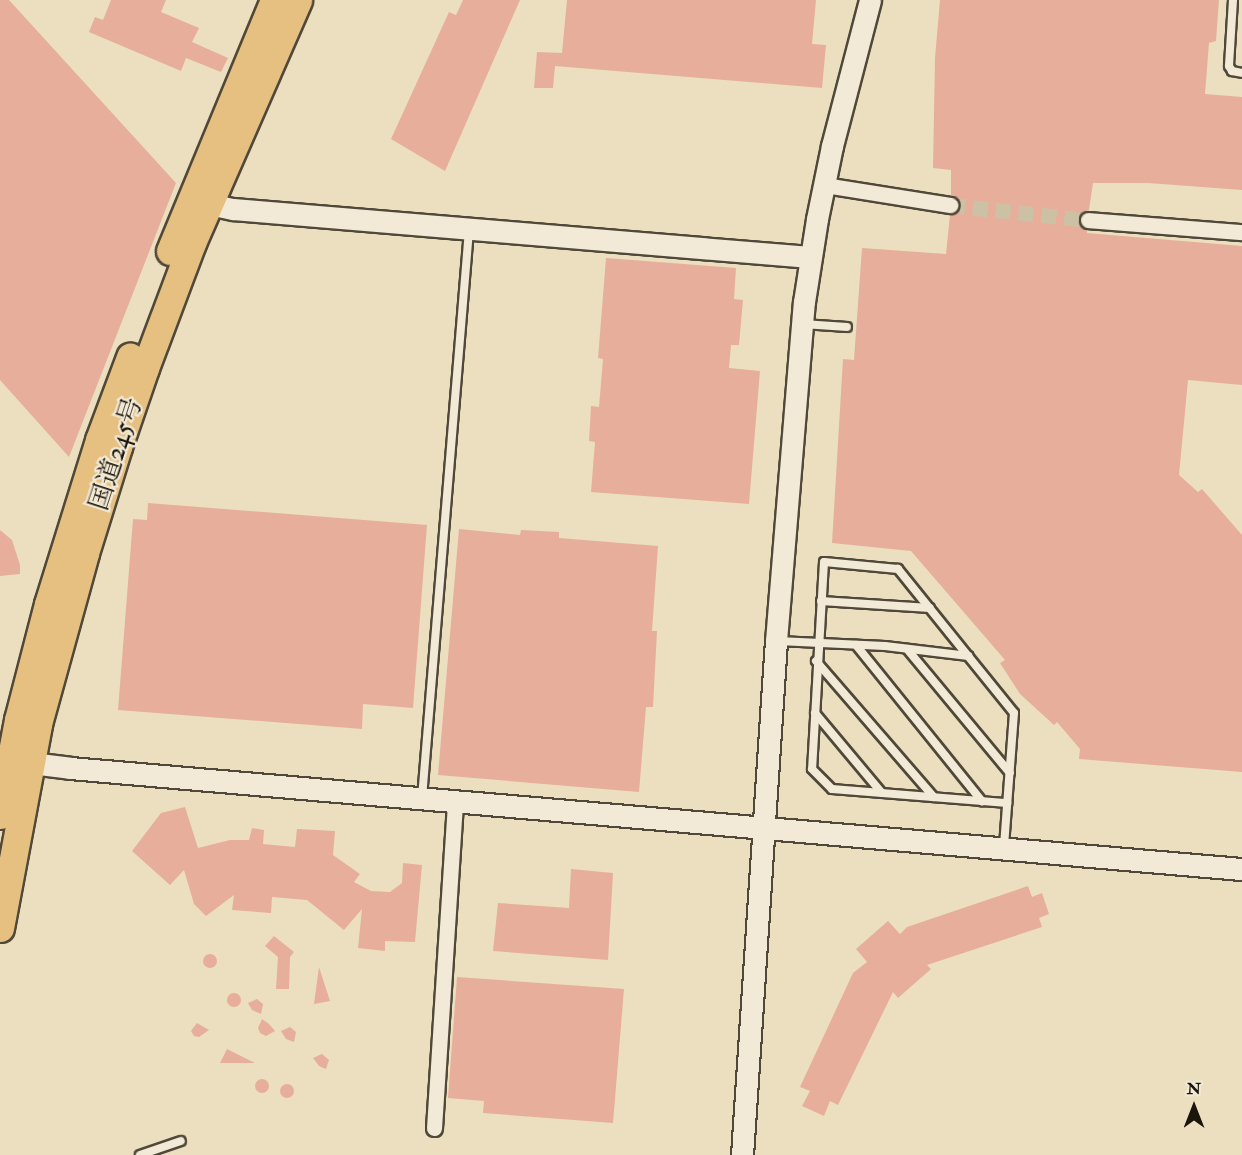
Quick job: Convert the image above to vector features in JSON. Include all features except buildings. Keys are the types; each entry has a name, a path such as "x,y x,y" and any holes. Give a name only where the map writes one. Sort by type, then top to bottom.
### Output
{"highway":[{"name":"国道245号","path":"0,815 48,604 99,440 190,200 274,0"},
{"name":"国道245号","path":"0,928 15,751 38,724 68,610 145,368 209,204 298,0"}],"street":[{"path":"742,1155 776,641 802,324 810,257 825,185 870,0"},
{"path":"825,185 950,205"},
{"path":"209,204 233,209 810,257"},
{"path":"1088,220 1242,232"},
{"path":"15,751 70,768 1242,869"},
{"path":"434,1128 455,801"}],"lane":[{"path":"1233,0 1229,66 1232,71 1242,73"},
{"path":"422,799 470,229"},
{"path":"802,324 847,327"},
{"path":"1004,849 1014,713 898,569 824,562 816,661 812,769 832,789 1007,803"},
{"path":"821,601 930,608"},
{"path":"776,641 908,649 968,656"},
{"path":"856,645 982,801"},
{"path":"908,649 1010,773"},
{"path":"816,661 934,797"},
{"path":"814,714 882,793"},
{"path":"140,1155 181,1141"}],"tunnel":[{"path":"950,205 1088,220"}]}
